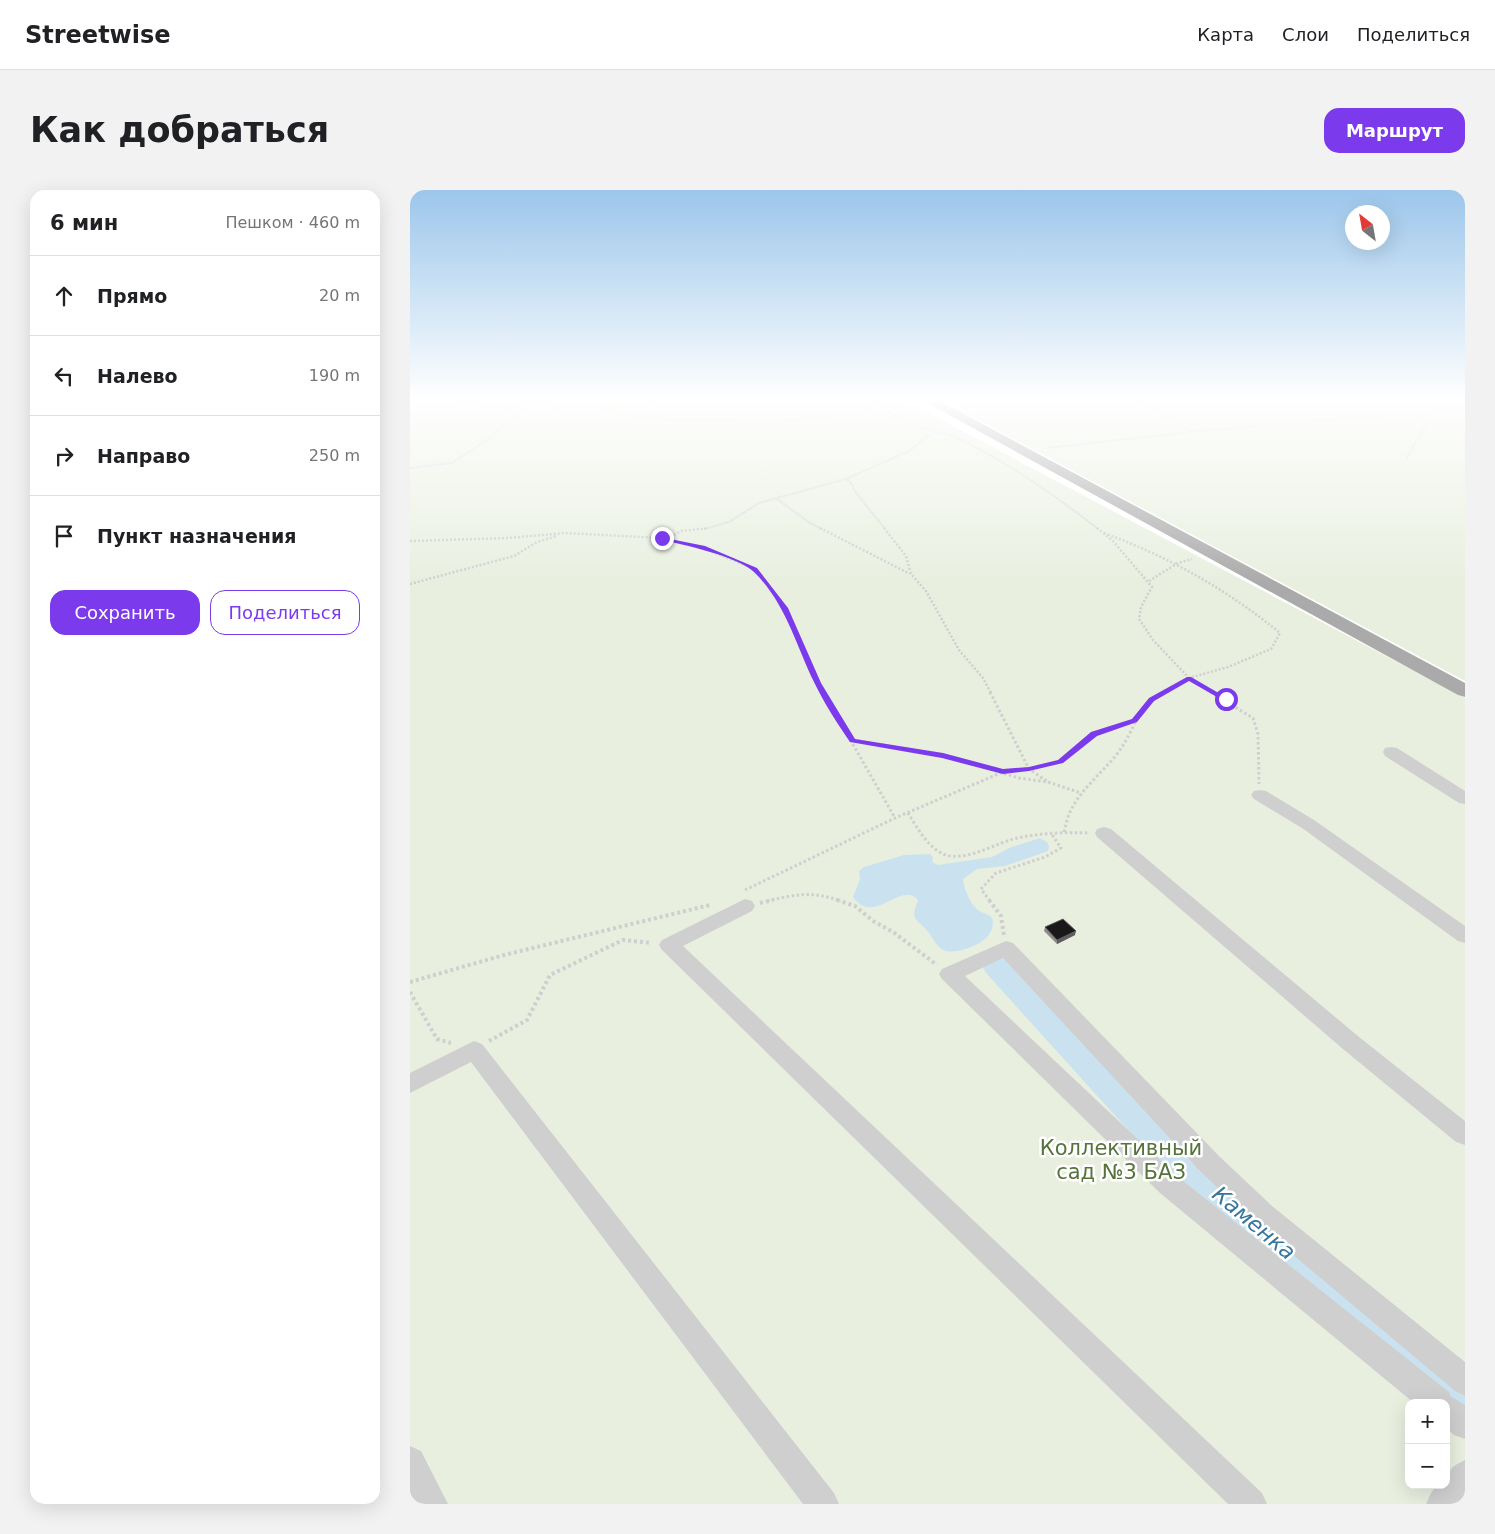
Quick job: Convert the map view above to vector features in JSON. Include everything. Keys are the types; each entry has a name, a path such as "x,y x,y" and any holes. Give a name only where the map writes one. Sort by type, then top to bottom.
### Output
{"main road":[{"path":"1042,461 1465,691"}],"street":[{"path":"1390,752 1465,799"},
{"path":"1260,795 1308,824 1465,936"},
{"path":"741,900 669,945 1251,1504"},
{"path":"950,974 1006,948 1216,1170 1263,1214 1465,1381"},
{"path":"410,1084 474,1050 823,1504"},
{"path":"410,1462 432,1504"},
{"path":"1442,1504 1465,1476"}],"lane":[{"path":"1104,833 1351,1043 1465,1134"},
{"path":"950,974 1169,1185 1433,1399"},
{"path":"1450,1412 1465,1424"}],"path":[{"path":"410,468 455,461"},
{"path":"667,539 681,531 702,530 729,522 759,503 846,479 886,461"},
{"path":"997,461 1056,496 1113,542 1149,582 1152,587 1141,606 1139,619 1145,630 1189,678 1253,718 1258,734 1260,795"},
{"path":"846,479 852,484 854,490 906,556 911,574"},
{"path":"777,499 810,523 911,574 926,591 959,650 983,678 1029,769 1048,782"},
{"path":"1064,832 1070,811 1081,794 1118,753 1134,721 1151,700 1189,678 1228,666 1271,648 1280,633 1255,611 1178,563 1100,531"},
{"path":"410,584 514,556 537,542 565,533"},
{"path":"410,540 508,538 565,533 667,539 732,558 755,570 785,608 818,683 895,818"},
{"path":"1149,582 1178,563"},
{"path":"741,900 895,818 1003,772 1029,769 1060,761 1094,734 1134,721"},
{"path":"852,740 943,756 1019,778 1048,782 1081,794"},
{"path":"908,813 918,831 938,850 949,856 976,852 1005,841 1036,834 1064,832 1104,833"},
{"path":"1006,948 1001,916 981,889 996,873 1045,857 1061,848 1050,833"},
{"path":"741,900 820,894 855,906 873,921 893,932 950,974"},
{"path":"410,982 504,955 720,903"},
{"path":"410,992 437,1039 474,1050 527,1020 550,975 622,940 669,945"}],"green space":[{"name":"Коллективный сад №3 БАЗ","path":"410,461 1018,461 1465,698 1465,1504 410,1504"},
{"path":"1055,461 1465,461 1465,681"}],"water":[{"path":"1040,838 1047,842 1049,846 1048,851 1005,866 977,869 963,879 966,892 972,904 993,920 990,933 985,939 964,950 949,951 943,950 938,946 914,916 918,900 911,895 904,895 878,906 870,907 861,905 853,897 860,879 859,871 864,867 904,855 930,854 933,857 932,862 938,865 992,857 1009,848"}],"building":[{"path":"1063,919 1076,931 1057,940 1045,927"}],"waterway":[{"name":"Каменка","path":"999,964 1202,1181 1465,1398"}],"route":[{"path":"662,538 703,548 732,558 755,570 785,608 818,683 852,740 943,756 1003,772 1029,769 1060,761 1094,734 1134,721 1151,700 1189,678 1226,699"}]}
